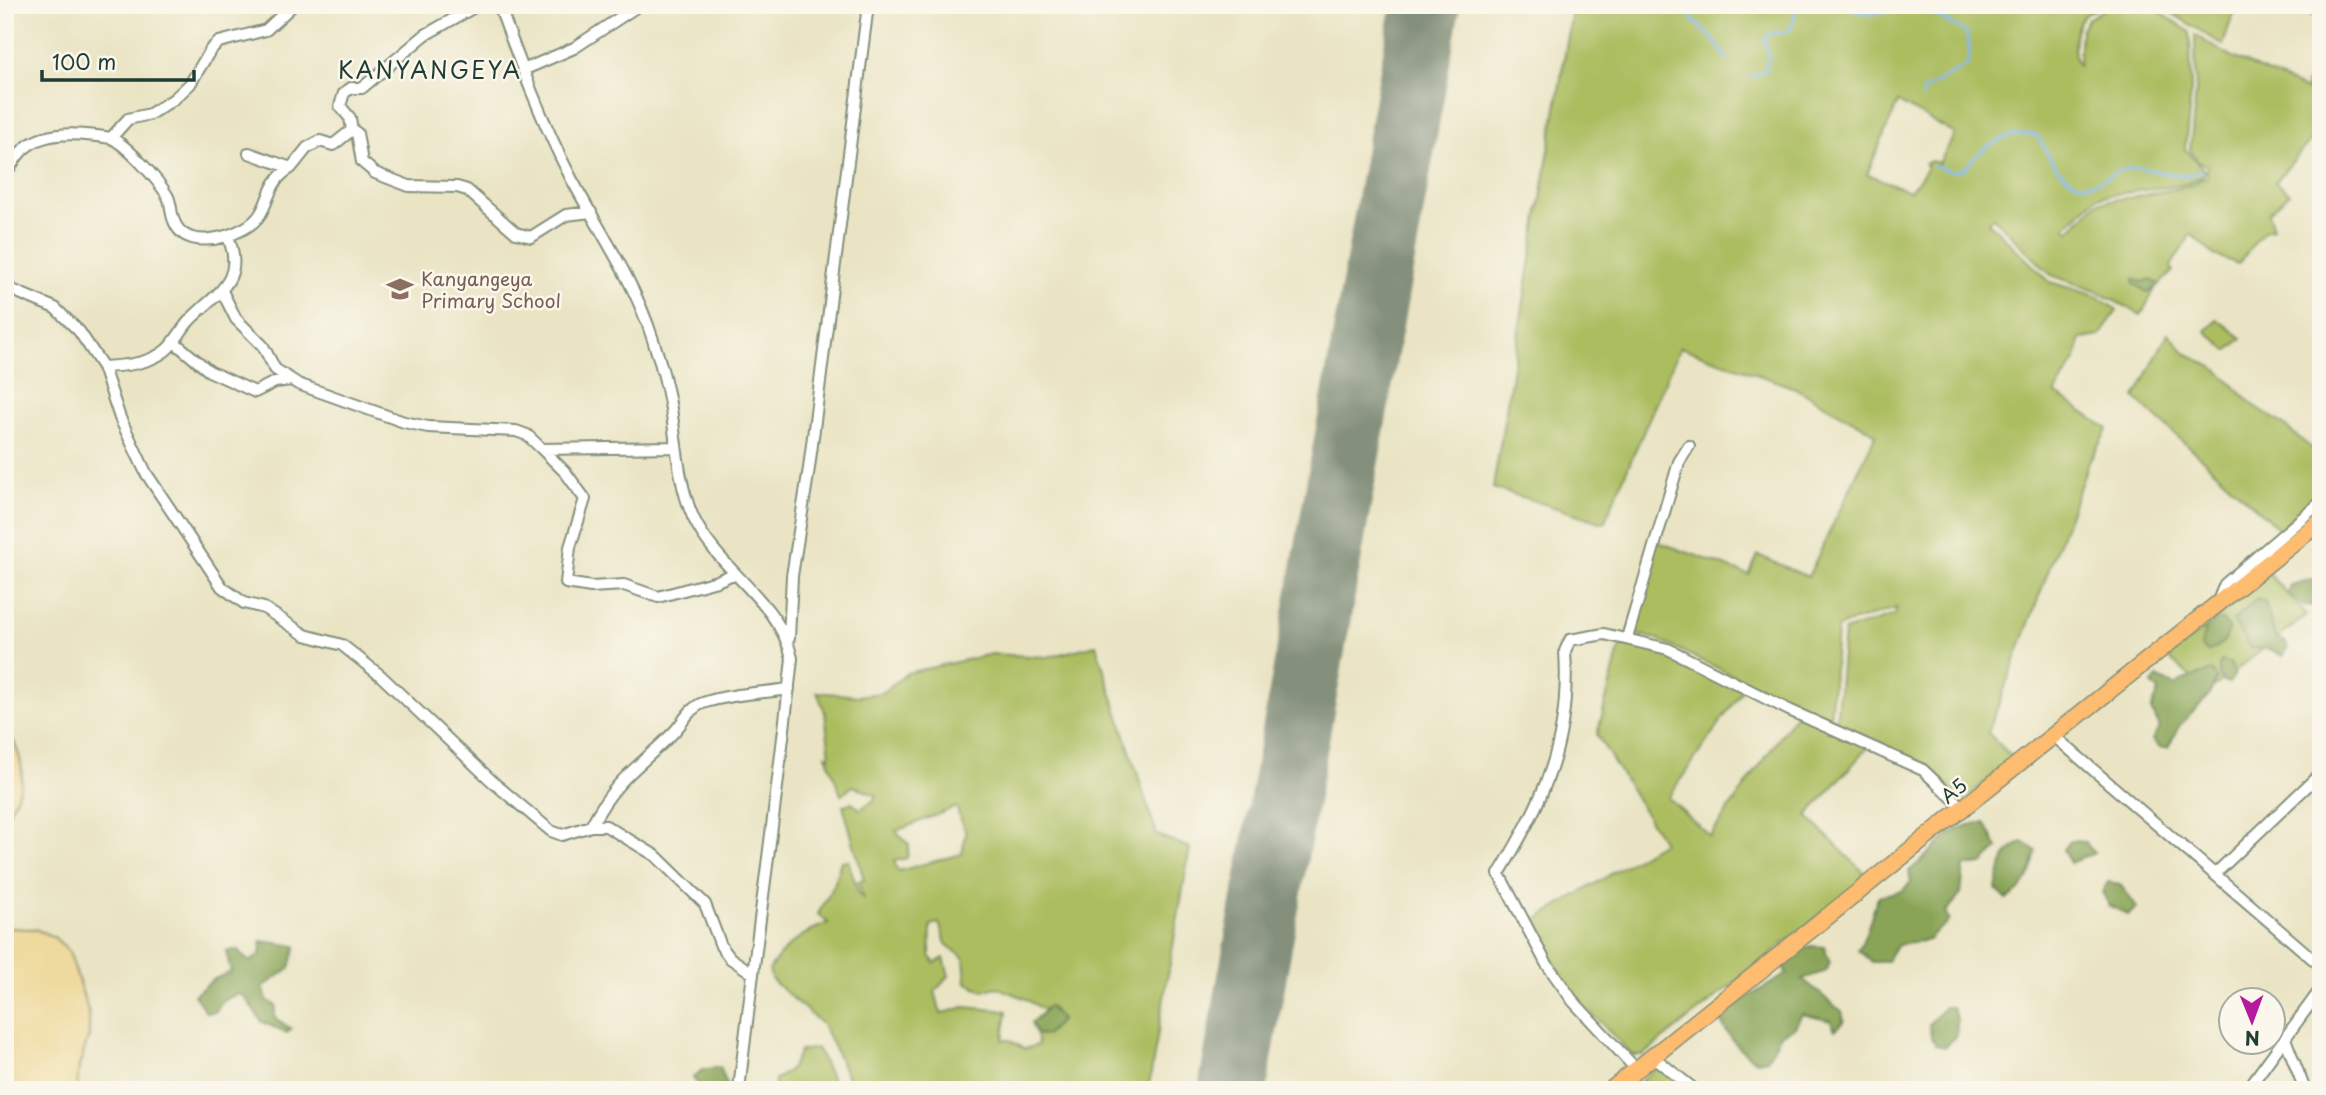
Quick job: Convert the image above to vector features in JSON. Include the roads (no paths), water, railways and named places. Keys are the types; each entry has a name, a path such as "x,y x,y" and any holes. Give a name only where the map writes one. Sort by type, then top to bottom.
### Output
{"highway":[{"name":"A5","path":"1611,1090 2321,522"}],"street":[{"path":"111,138 128,119 162,108 183,91 219,42 266,30 293,5"},
{"path":"478,5 425,35 362,88 351,88 344,93 340,106 350,118 352,130 357,133 362,162 367,169 410,186 457,187 467,190 516,233 531,237 566,215 592,212"},
{"path":"499,5 523,70 570,177 592,212 652,335 671,407 680,475 694,520 733,573 778,619 789,641"},
{"path":"523,70 574,48 639,5"},
{"path":"739,1090 751,973 778,800 792,658 789,641 792,576 809,468 867,5"},
{"path":"5,174 23,150 42,140 66,134 111,138 164,190 171,203 174,221 181,231 211,240 228,237 261,217 275,180 291,168 307,148 320,141 333,145 352,130"},
{"path":"248,153 291,168"},
{"path":"103,367 143,361 166,350 203,305 222,291 232,278 236,258 228,237"},
{"path":"5,287 42,301 67,317 103,367 120,418 146,473 222,587 244,603 264,608 304,635 342,645 381,676 494,783 551,831 570,834 592,826 606,826 656,856 709,908 724,951 751,973"},
{"path":"222,291 236,318 263,346 275,369 292,380 404,422 428,427 516,431 527,435 566,473 584,499 570,547 566,583 590,587 624,585 658,597 717,581 733,573"},
{"path":"173,341 209,371 255,392 275,382 292,380"},
{"path":"1627,638 1681,458 1689,446"},
{"path":"542,449 676,447"},
{"path":"2217,605 2225,584 2321,502"},
{"path":"1636,1069 1573,1001 1546,963 1499,874 1535,813 1561,738 1566,686 1565,652 1570,640 1604,634 1668,649 1789,710 1923,770 1964,809"},
{"path":"592,826 609,793 635,766 676,731 693,708 710,701 789,689"},
{"path":"2054,736 2321,966"},
{"path":"2216,873 2321,773"},
{"path":"2288,1031 2321,989"},
{"path":"2288,1046 2305,1090"},
{"path":"1652,1056 1695,1090"},
{"path":"2247,1090 2270,1056"}],"waterway":[{"path":"1696,5 1692,20 1712,38 1728,60"},
{"path":"1751,76 1765,71 1769,55 1764,39 1774,32 1781,34 1791,29 1795,16 1791,5"},
{"path":"1844,5 1867,14 1919,7 1966,32 1970,51 1967,66 1923,90 1923,98"},
{"path":"1933,165 1950,171 1959,170 1994,143 2008,137 2031,134 2038,136 2060,171 2076,182 2096,182 2132,168 2175,175 2201,171"}],"place":[{"name":"Kanyangeya Primary School","path":"400,289"}],"district":[{"name":"KANYANGEYA","path":"430,69"}]}
